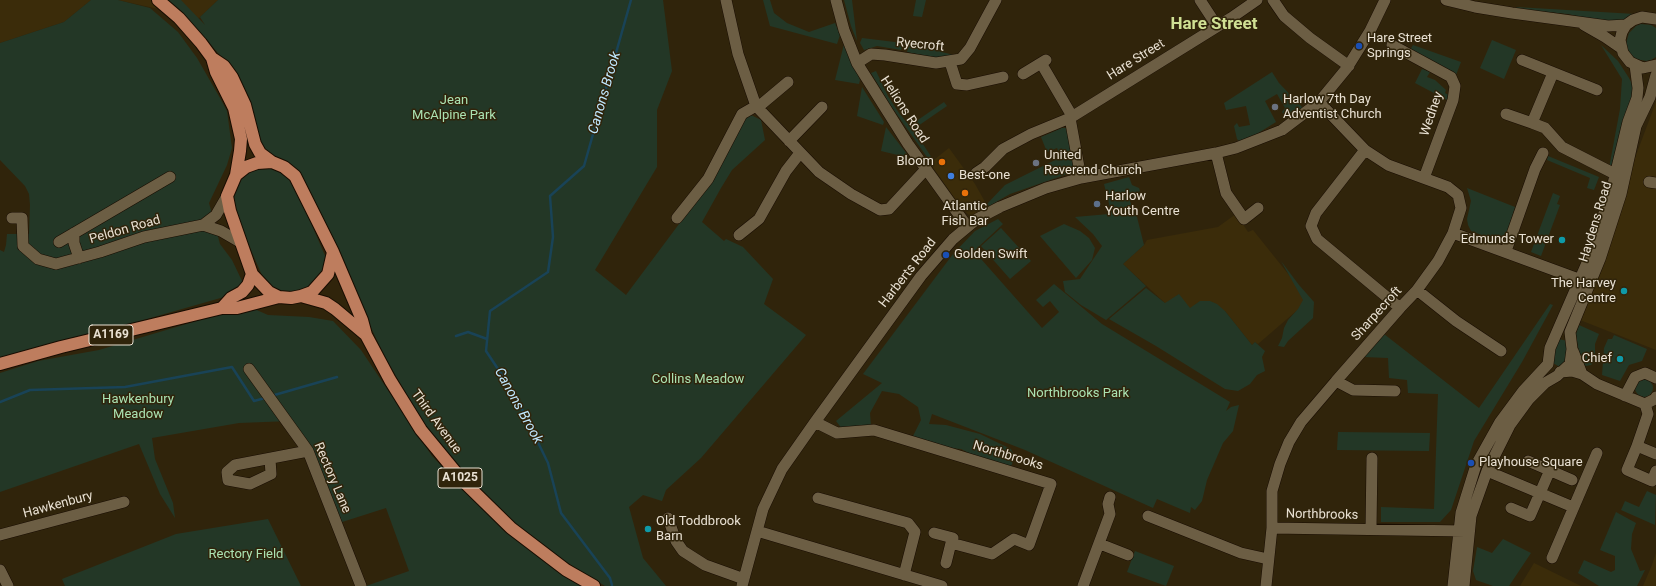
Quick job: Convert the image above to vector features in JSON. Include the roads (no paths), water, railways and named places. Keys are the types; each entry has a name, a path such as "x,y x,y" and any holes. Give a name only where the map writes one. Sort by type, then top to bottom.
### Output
{"main road":[{"path":"158,0 192,32 212,58 224,66 240,91 255,144 260,153 272,162 284,167 295,176 333,252 328,274 315,289 301,296 291,298 278,297 269,292 252,274 240,242 227,196 236,175 240,151 240,139 234,108 216,72 212,58"},
{"path":"236,175 246,167 257,163 272,162"},
{"name":"Third Avenue","path":"333,252 362,320 366,335 390,380 421,430 462,481 511,528 566,570 594,586"},
{"name":"A1169","path":"222,308 231,298 242,292 248,285 252,274"},
{"name":"Third Avenue","path":"301,296 326,303 366,335"},
{"name":"A1169","path":"0,364 67,345 222,308 237,308 278,297"}],"street":[{"path":"726,0 738,54 756,107 819,172 851,194 880,210 889,209 926,169"},
{"name":"Helions Road","path":"836,0 844,30 857,63 926,169 968,226"},
{"name":"Ryecroft","path":"857,63 871,54 936,63 950,62 961,59 970,48 996,0"},
{"path":"1200,0 1217,26"},
{"name":"Hare Street","path":"976,173 1003,149 1031,134 1071,117 1257,0"},
{"path":"1273,0 1289,21 1348,66"},
{"name":"Harberts Road","path":"743,583 763,510 777,479 815,422 921,276 953,239 968,226 1000,208 1046,188 1081,178 1216,153 1236,148 1282,130 1319,102 1348,66 1370,32 1385,0"},
{"path":"1446,0 1475,7 1576,22 1608,26 1626,25"},
{"path":"1656,19 1642,17 1633,20 1626,25 1620,40 1621,48 1626,58 1634,65 1643,68 1656,65"},
{"path":"1576,22 1598,32 1621,48"},
{"name":"Wedhey","path":"1392,45 1451,77 1455,86 1453,100 1424,178"},
{"path":"1522,60 1597,90"},
{"path":"1023,74 1044,61 1071,117 1081,178"},
{"path":"950,62 956,84 967,85 1004,77"},
{"name":"Haydens Road","path":"1464,586 1464,531 1461,513 1476,465 1500,422 1523,392 1548,364 1550,348 1581,280 1611,192 1628,122 1637,98 1638,88 1634,65"},
{"path":"1532,123 1553,73"},
{"name":"Haydens Road","path":"1453,586 1464,531 1487,471 1510,426 1528,399 1545,382 1561,372 1570,364 1572,349 1570,332 1600,259 1621,194 1636,126 1650,97 1656,75"},
{"path":"677,218 708,179 742,114 756,107 788,82"},
{"path":"1319,102 1365,150 1388,165 1448,187 1458,195 1461,208 1453,233 1438,261 1417,290"},
{"path":"789,141 822,107"},
{"path":"1506,114 1545,128 1562,147 1615,174"},
{"path":"1365,150 1316,213 1311,226 1317,239 1400,308"},
{"path":"739,235 759,219 786,170 800,153"},
{"path":"1216,153 1226,193 1244,219 1258,208"},
{"path":"1506,251 1535,169 1543,153"},
{"name":"Peldon Road","path":"59,242 170,177"},
{"path":"203,225 216,215 227,196"},
{"name":"Peldon Road","path":"12,218 22,218 23,246 38,259 56,264 100,252 144,237 203,225"},
{"path":"203,225 221,231 240,242"},
{"name":"Peldon Road","path":"74,233 74,243 79,258"},
{"path":"1453,233 1506,251 1581,280"},
{"name":"Sharpecroft","path":"1336,380 1417,290 1456,322 1501,351"},
{"path":"1572,349 1582,374"},
{"path":"1548,364 1554,370 1561,372 1572,371 1582,374 1597,384 1646,404 1656,397"},
{"name":"Rectory Lane","path":"249,369 308,451 361,586"},
{"path":"1625,396 1635,377 1644,373 1656,378"},
{"path":"1336,380 1353,390 1395,391"},
{"name":"Northbrooks","path":"1266,586 1272,528 1272,491 1280,464 1287,447 1301,422 1336,380"},
{"path":"1646,404 1648,414 1627,470 1652,481 1656,471"},
{"name":"Northbrooks","path":"815,422 837,433 874,430 1051,484 1029,545 1014,539 992,554 951,543 953,538 934,533"},
{"path":"1637,446 1656,454"},
{"path":"270,459 308,451"},
{"path":"1552,558 1597,453"},
{"name":"Northbrooks","path":"1371,529 1372,458"},
{"path":"1528,461 1572,480"},
{"path":"1511,508 1530,516 1550,470"},
{"path":"1487,471 1573,507"},
{"path":"1084,586 1110,514 1108,504 1110,497"},
{"path":"818,498 908,523 915,532 904,575"},
{"name":"Hawkenbury","path":"0,535 124,502"},
{"path":"1148,516 1241,553 1268,559"},
{"path":"668,518 676,541 683,551 705,565 743,583"},
{"name":"Northbrooks","path":"1272,528 1464,531"},
{"path":"757,531 942,586"},
{"path":"946,563 951,543"},
{"path":"1100,544 1128,555"},
{"path":"0,570 8,586"}],"waterway":[{"name":"Canons Brook","path":"612,585 610,578 561,513 548,463 514,393 486,351 490,311 548,272 553,237 550,196 584,166 631,0"},
{"path":"456,336 468,332 487,339"},
{"path":"0,402 30,390 125,387 232,367 254,401 265,398"},
{"path":"271,396 337,377"}],"place":[{"name":"Hare Street Springs","path":"1359,46"},
{"name":"Harlow 7th Day Adventist Church","path":"1275,107"},
{"name":"Bloom","path":"942,162"},
{"name":"United Reverend Church","path":"1036,163"},
{"name":"Best-one","path":"951,176"},
{"name":"Atlantic Fish Bar","path":"965,193"},
{"name":"Harlow Youth Centre","path":"1097,204"},
{"name":"Edmunds Tower","path":"1562,240"},
{"name":"Golden Swift","path":"946,255"},
{"name":"The Harvey Centre","path":"1624,291"},
{"name":"Chief","path":"1620,359"},
{"name":"Playhouse Square","path":"1471,463"},
{"name":"Old Toddbrook Barn","path":"648,529"}],"district":[{"name":"Hare Street","path":"1214,25"}],"park label":[{"name":"Jean McAlpine Park","path":"454,108"},
{"name":"Collins Meadow","path":"698,380"},
{"name":"Northbrooks Park","path":"1078,394"},
{"name":"Hawkenbury Meadow","path":"138,408"},
{"name":"Rectory Field","path":"246,555"}]}
